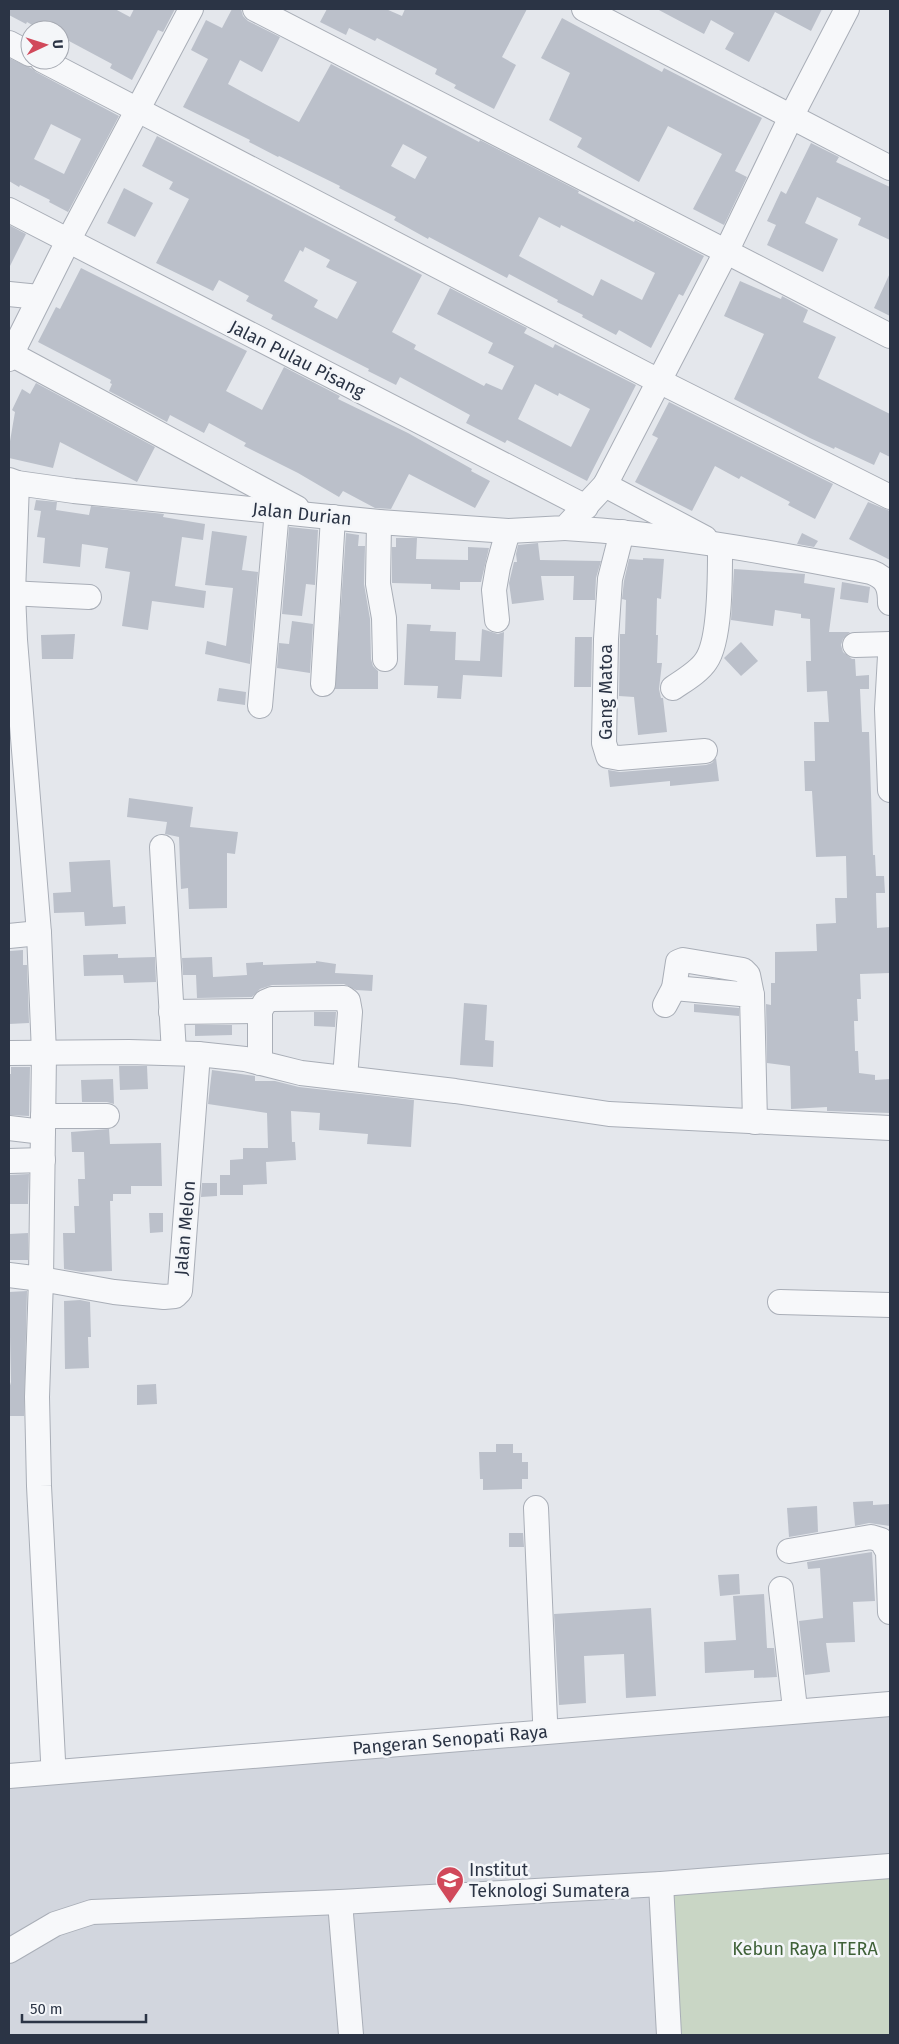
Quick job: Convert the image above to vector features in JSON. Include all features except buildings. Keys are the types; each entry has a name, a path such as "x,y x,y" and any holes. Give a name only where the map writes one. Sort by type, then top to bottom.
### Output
{"street":[{"path":"190,9 68,241 10,357 307,514"},
{"path":"255,9 890,336"},
{"path":"584,9 890,168"},
{"path":"565,528 605,485 660,382 726,252 791,117 847,9"},
{"path":"61,70 660,382 890,497"},
{"name":"Jalan Pulau Pisang","path":"9,210 586,506"},
{"path":"9,294 39,298"},
{"path":"13,482 11,593 14,692 39,933 44,1053 41,1279 37,1397 39,1486 53,1760"},
{"name":"Jalan Durian","path":"13,482 74,491 277,510 379,522 508,530 565,528 622,532 776,553 879,575 886,581 890,590 890,603"},
{"path":"605,485 720,546 720,589 712,650 705,663 673,688"},
{"path":"260,706 277,510"},
{"path":"322,684 333,517"},
{"path":"379,522 378,584 384,618 384,659"},
{"path":"497,620 494,590 508,530"},
{"name":"Gang Matoa","path":"622,532 610,579 606,639 604,743 608,756 620,758 705,750"},
{"path":"11,593 89,597"},
{"path":"855,645 890,644"},
{"path":"890,656 887,709 890,790"},
{"path":"162,846 174,1053"},
{"path":"9,936 39,933"},
{"path":"669,997 752,995 755,1122"},
{"path":"260,1063 260,1011 265,1002 272,999 344,998 348,1001 350,1012 345,1078"},
{"path":"171,1012 260,1011"},
{"path":"9,1053 198,1054 245,1059 301,1072 455,1091 609,1114 890,1128"},
{"name":"Jalan Melon","path":"41,1279 114,1292 164,1297 175,1296 180,1291 198,1054"},
{"path":"9,1128 106,1116"},
{"path":"9,1161 43,1160"},
{"path":"9,1275 41,1279"},
{"path":"780,1302 890,1305"},
{"path":"536,1508 545,1720"},
{"path":"789,1551 871,1537 882,1540 888,1552 890,1612"},
{"path":"781,1589 794,1700"},
{"name":"Pangeran Senopati Raya","path":"9,1764 890,1692"},
{"name":"Pangeran Senopati Raya","path":"9,1776 890,1704"},
{"path":"9,1952 55,1924 92,1912 340,1902 661,1884 890,1866"},
{"path":"661,1884 670,2035"},
{"path":"340,1902 351,2035"}],"shaded area":[{"name":"Institut Teknologi Sumatera","path":"890,1700 890,2035 9,2035 9,1774"}],"green space":[{"name":"Kebun Raya ITERA","path":"890,1858 890,2035 665,2035 655,1874"}],"place":[{"name":"Institut Teknologi Sumatera","path":"450,1904"}]}
